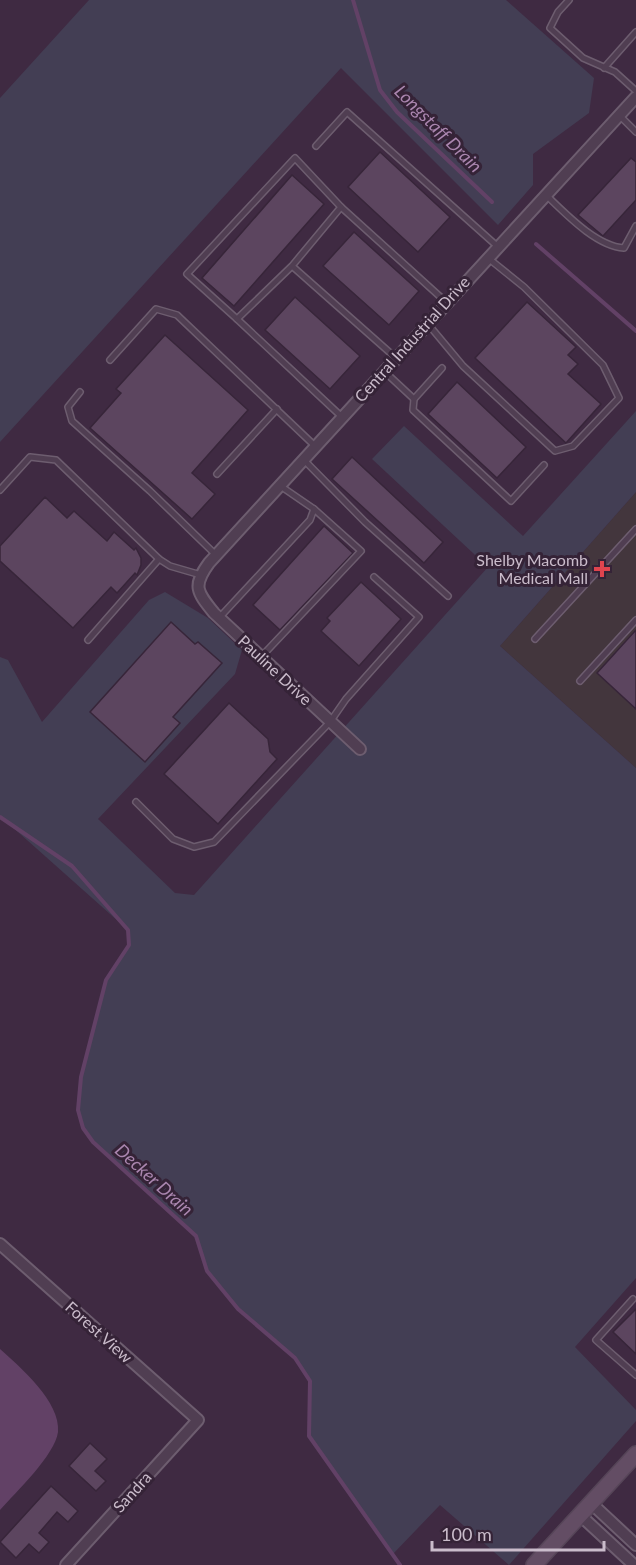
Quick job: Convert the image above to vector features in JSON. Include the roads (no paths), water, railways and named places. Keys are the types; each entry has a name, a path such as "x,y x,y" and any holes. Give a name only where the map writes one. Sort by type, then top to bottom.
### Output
{"street":[{"name":"Central Industrial Drive","path":"197,587 201,575 216,555 636,96"},
{"name":"Pauline Drive","path":"197,587 203,600 219,618 360,749"},
{"name":"Forest View","path":"0,1244 198,1420"},
{"name":"Sandra","path":"66,1565 198,1420"},
{"path":"534,1565 636,1454"},
{"path":"591,1503 636,1545"},
{"path":"580,1515 634,1565"}],"lane":[{"path":"569,0 558,12 550,28 583,58 615,72 636,91"},
{"path":"604,68 636,32"},
{"path":"316,146 347,111 497,246"},
{"path":"619,115 636,132"},
{"path":"342,417 188,274 295,158 341,207 446,302"},
{"path":"545,194 576,224 613,247 624,248 636,225"},
{"path":"237,319 292,266 341,207"},
{"path":"427,323 464,366 555,451 573,446 619,398 603,364 524,287 487,257"},
{"path":"292,266 396,358"},
{"path":"110,360 156,309 177,315 315,446"},
{"path":"442,368 414,399 412,410 511,501 544,465"},
{"path":"384,370 414,399"},
{"path":"81,392 68,407 72,421 150,491 216,555"},
{"path":"217,474 277,409"},
{"path":"0,490 30,457 56,460 159,559 170,566 201,575"},
{"path":"303,459 365,522 447,596"},
{"path":"261,657 361,550 314,509 279,485"},
{"path":"219,618 310,520 314,509"},
{"path":"535,639 636,528"},
{"path":"88,640 159,559"},
{"path":"136,802 173,838 194,847 213,842 330,722 346,699 419,617 374,577"},
{"path":"580,681 636,620"},
{"path":"633,1299 597,1340 636,1375"}],"waterway":[{"name":"Longstaff Drain","path":"353,0 380,90 397,112 492,202"},
{"name":"Longstaff Drain","path":"536,244 636,331"},
{"name":"Decker Drain","path":"0,817 72,866 128,930 129,945 106,980 81,1077 78,1110 83,1128 93,1142 196,1236 207,1271 238,1309 295,1358 310,1381 309,1436 400,1565"}],"place":[{"name":"Shelby Macomb Medical Mall","path":"602,569"}]}
